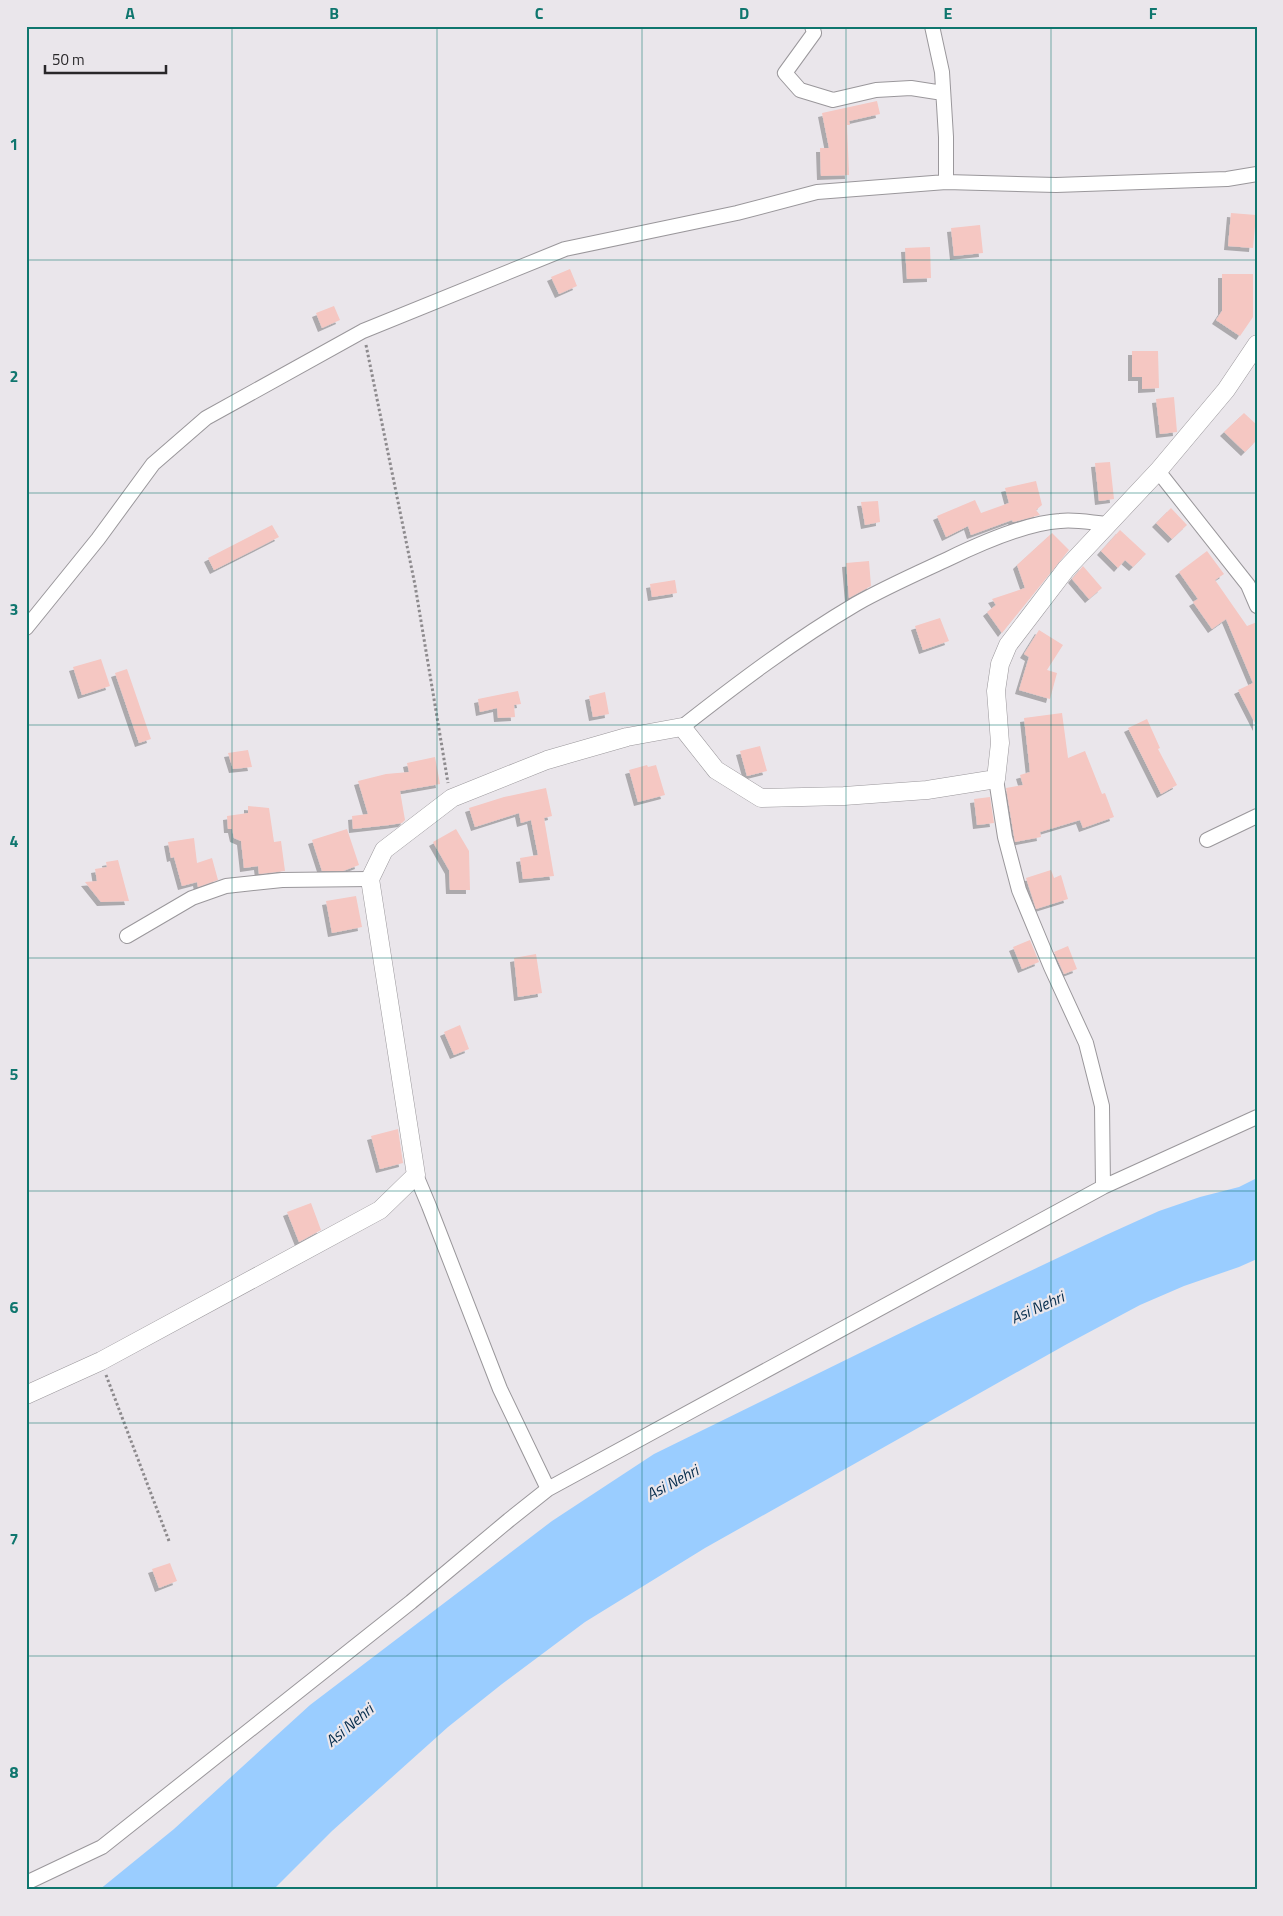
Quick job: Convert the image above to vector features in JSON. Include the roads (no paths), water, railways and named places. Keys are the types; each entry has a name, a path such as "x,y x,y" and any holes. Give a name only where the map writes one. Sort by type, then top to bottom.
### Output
{"street":[{"path":"812,26 814,33 785,73 800,90 833,100 884,90 911,88 942,93"},
{"path":"932,26 940,58 946,136 946,182"},
{"path":"26,628 98,538 152,464 206,418 363,331 565,249 737,213 817,192 946,182 1056,185 1227,179 1257,174"},
{"path":"1103,1187 1102,1106 1086,1043 1051,967 1019,890 1005,838 996,779 1000,743 996,691 1000,664 1008,645 1066,569 1158,472 1226,390 1257,344"},
{"path":"1158,472 1252,582 1257,606"},
{"path":"548,1489 500,1389 416,1175 370,879 384,850 452,798 547,760 627,737 682,726 793,645 857,604 974,547 1023,529 1060,520 1109,524"},
{"path":"682,726 716,770 761,798 844,796 927,790 996,779"},
{"path":"1207,840 1257,816"},
{"path":"127,936 192,898 226,886 282,880 370,879"},
{"path":"26,1883 102,1847 412,1602 548,1489 1103,1187 1257,1117"},
{"path":"26,1395 101,1361 380,1210 416,1175"}],"water":[{"name":"Asi Nehri","path":"1257,1178 1257,1259 1184,1286 1140,1305 1067,1344 705,1548 585,1622 448,1727 332,1831 273,1890 99,1890 174,1829 310,1705 552,1521 654,1454 925,1321 1106,1235 1159,1211 1200,1197 1239,1187"}]}
